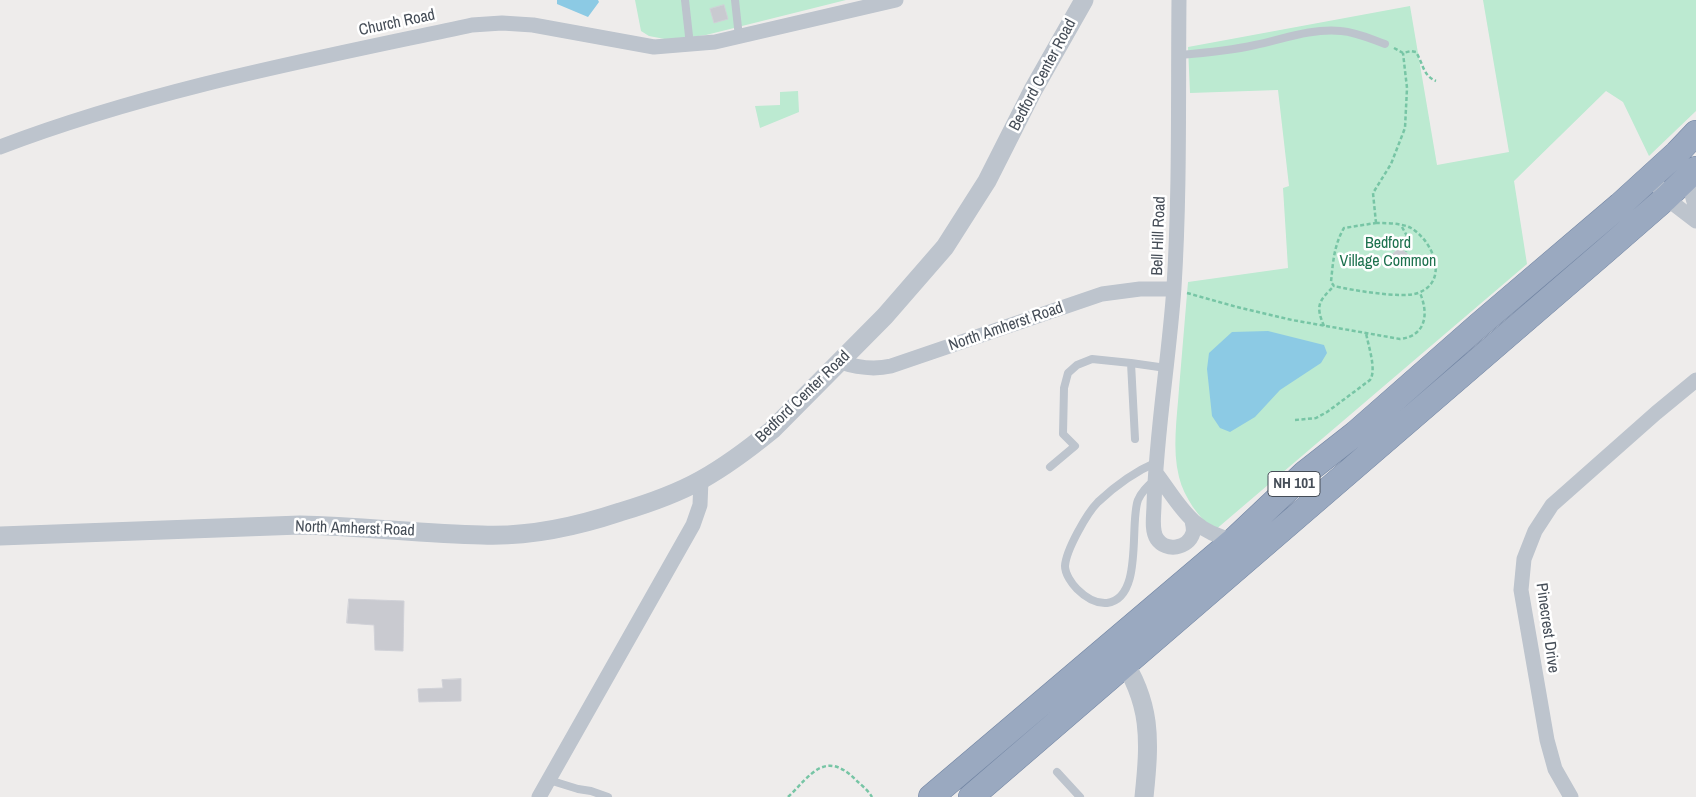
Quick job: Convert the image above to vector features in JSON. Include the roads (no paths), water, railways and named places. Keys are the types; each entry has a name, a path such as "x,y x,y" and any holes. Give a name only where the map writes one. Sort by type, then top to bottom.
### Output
{"highway":[{"name":"NH 101","path":"936,796 1111,643 1234,540 1305,474 1356,433 1652,176 1696,134"},
{"name":"NH 101","path":"971,797 1666,198 1694,171"}],"street":[{"name":"Church Road","path":"0,147 127,105 231,77 472,25 502,23 533,25 654,47 690,45 715,42 896,0"},
{"name":"Bedford Center Road","path":"701,480 772,430 885,316 945,247 987,181 1033,90 1084,0"},
{"name":"Bell Hill Road","path":"1179,0 1178,212 1174,289 1156,471 1154,529 1157,539 1166,546 1175,548 1182,546 1193,532 1192,522"},
{"path":"1694,171 1691,191 1696,209"},
{"path":"1652,176 1666,198 1696,221"},
{"name":"North Amherst Road","path":"840,362 858,368 869,369 891,366 1102,294 1140,289 1174,289"},
{"name":"Pinecrest Drive","path":"1570,797 1555,769 1547,740 1521,590 1524,559 1535,531 1552,505 1696,380"},
{"path":"1156,471 1192,522 1206,532 1234,540"},
{"name":"North Amherst Road","path":"0,536 300,525 346,526 482,535 525,534 595,521 642,505 701,480"},
{"path":"539,797 693,525 700,505 701,480"},
{"path":"1111,643 1126,665 1140,692 1145,712 1148,750 1144,797"}],"lane":[{"path":"685,0 690,45"},
{"path":"736,2 739,36"},
{"path":"1179,55 1217,52 1253,46 1308,32 1327,30 1352,33 1385,44"},
{"path":"1050,467 1075,446 1063,434 1064,388 1068,373 1077,365 1092,360 1166,368"},
{"path":"1131,363 1135,439"},
{"path":"1141,468 1156,471 1144,488 1138,501 1133,558 1129,580 1124,592 1108,603 1086,598 1073,585 1065,566 1079,529 1097,503 1141,468"},
{"path":"1057,772 1080,797"},
{"path":"549,780 578,789 591,790 608,797"}],"water":[{"path":"557,0 598,0 599,2 588,17 557,4"},
{"path":"1268,331 1324,345 1327,353 1321,363 1280,390 1255,417 1230,432 1220,428 1212,416 1207,369 1209,353 1232,332"}],"park label":[{"name":"Bedford Village Common","path":"1388,253"}]}
